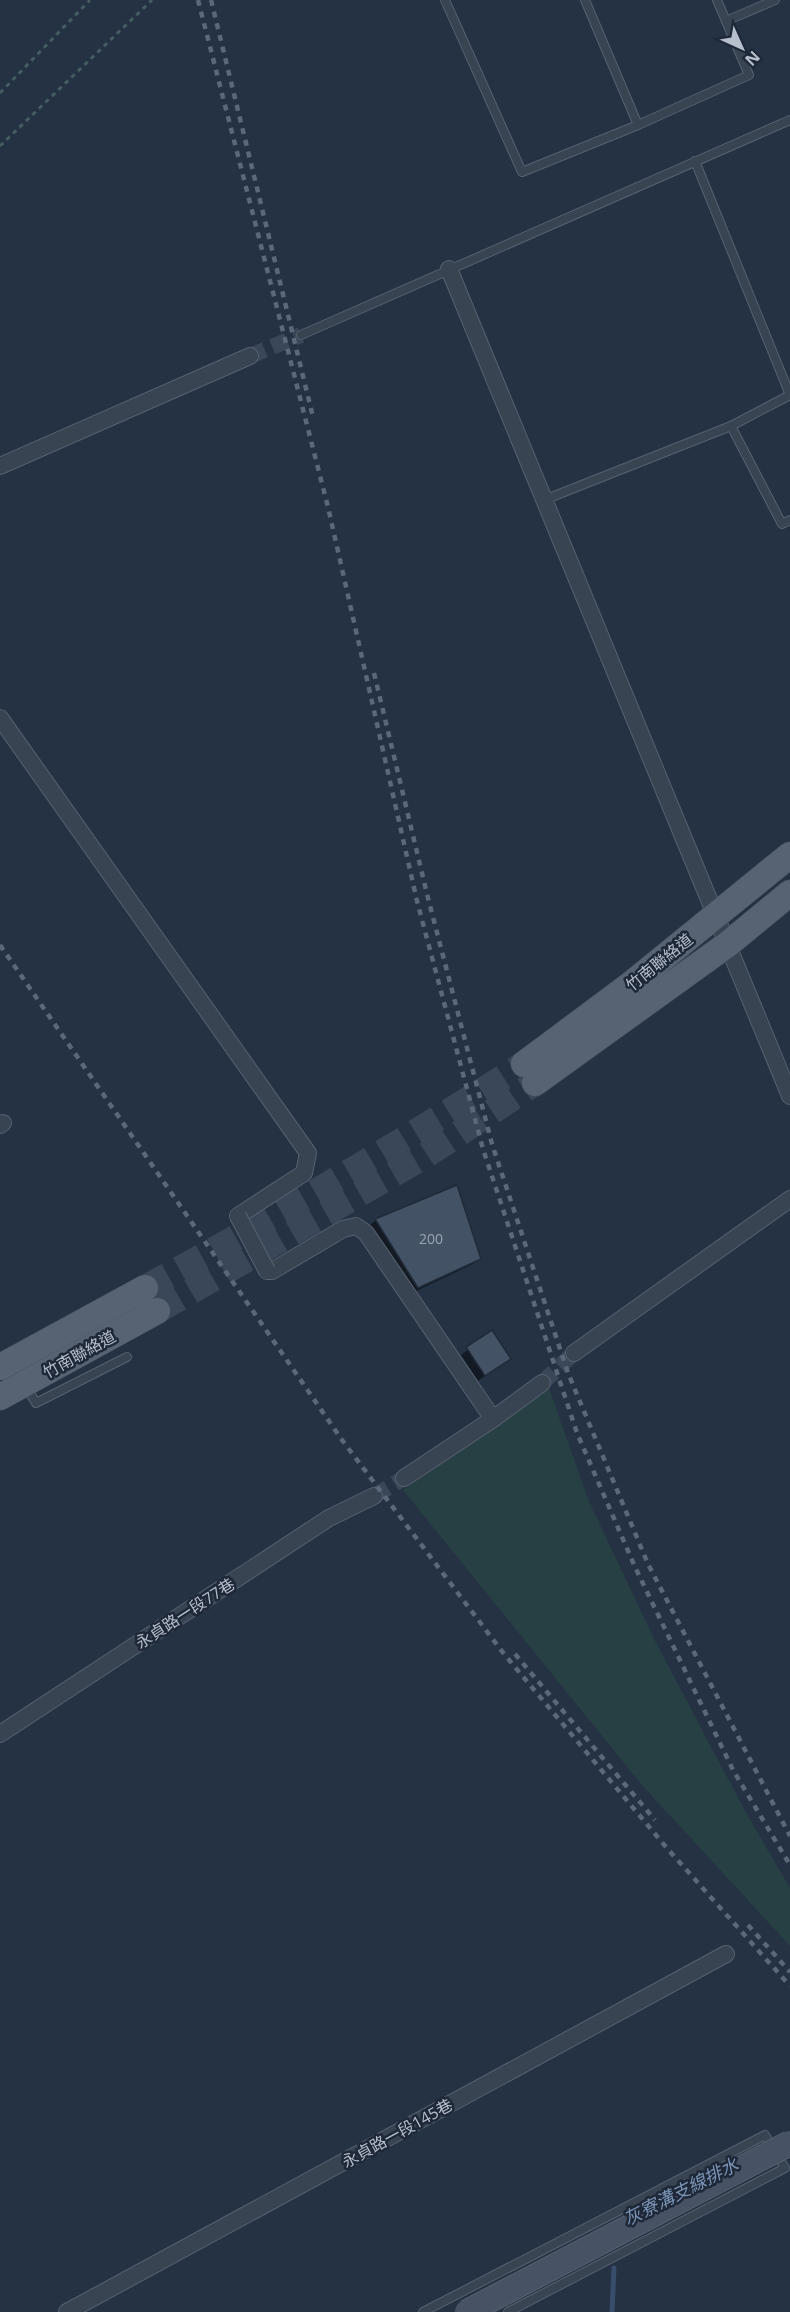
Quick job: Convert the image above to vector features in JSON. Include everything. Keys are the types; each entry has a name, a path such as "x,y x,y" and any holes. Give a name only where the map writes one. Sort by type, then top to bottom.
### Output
{"main road":[{"name":"竹南聯絡道","path":"790,855 630,985 530,1074 728,944 790,893"},
{"name":"竹南聯絡道","path":"0,1367 145,1288"},
{"name":"竹南聯絡道","path":"0,1397 157,1311"}],"street":[{"path":"449,269 790,1096"},
{"path":"0,466 250,356"},
{"path":"0,718 308,1153 304,1173 238,1216 267,1271 272,1271 343,1229 356,1226 366,1233 493,1419"},
{"path":"574,1353 790,1199"},
{"path":"404,1478 493,1419 542,1383"},
{"name":"永貞路一段77巷","path":"0,1734 329,1518 374,1496"},
{"name":"永貞路一段145巷","path":"68,2312 726,1954"},
{"path":"467,2312 790,2143"}],"lane":[{"path":"445,0 522,172 638,125 749,75 717,0"},
{"path":"585,0 638,125"},
{"path":"726,21 776,0"},
{"path":"301,335 790,120"},
{"path":"544,500 731,426 790,395 695,162"},
{"path":"731,426 782,524 790,520"},
{"path":"24,1384 36,1403 127,1358"},
{"path":"423,2312 765,2135 785,2168 508,2312"}],"path":[{"path":"0,93 90,0"},
{"path":"0,146 152,0"}],"green space":[{"path":"549,1388 588,1499 654,1639 744,1809 790,1888 790,1946 641,1784 403,1490"}],"building":[{"path":"457,1185 481,1259 418,1288 375,1219"},
{"path":"492,1330 511,1359 485,1376 466,1347"}],"waterway":[{"name":"灰寮溝支線排水","path":"612,2312 614,2268"}],"tunnel":[{"path":"250,356 301,335"},
{"path":"145,1288 337,1179 524,1064"},
{"path":"157,1311 425,1156 535,1083"},
{"path":"542,1383 574,1353"},
{"path":"374,1496 404,1478"}],"railway":[{"path":"198,0 328,507 417,901 483,1149 577,1433 635,1567 733,1770 790,1865"},
{"path":"211,0 313,417"},
{"path":"374,673 428,898 492,1144 568,1373 648,1564 790,1836"},
{"path":"0,945 342,1440 504,1654 666,1847 790,1986"},
{"path":"515,1654 655,1820"},
{"path":"748,1925 790,1972"}]}
